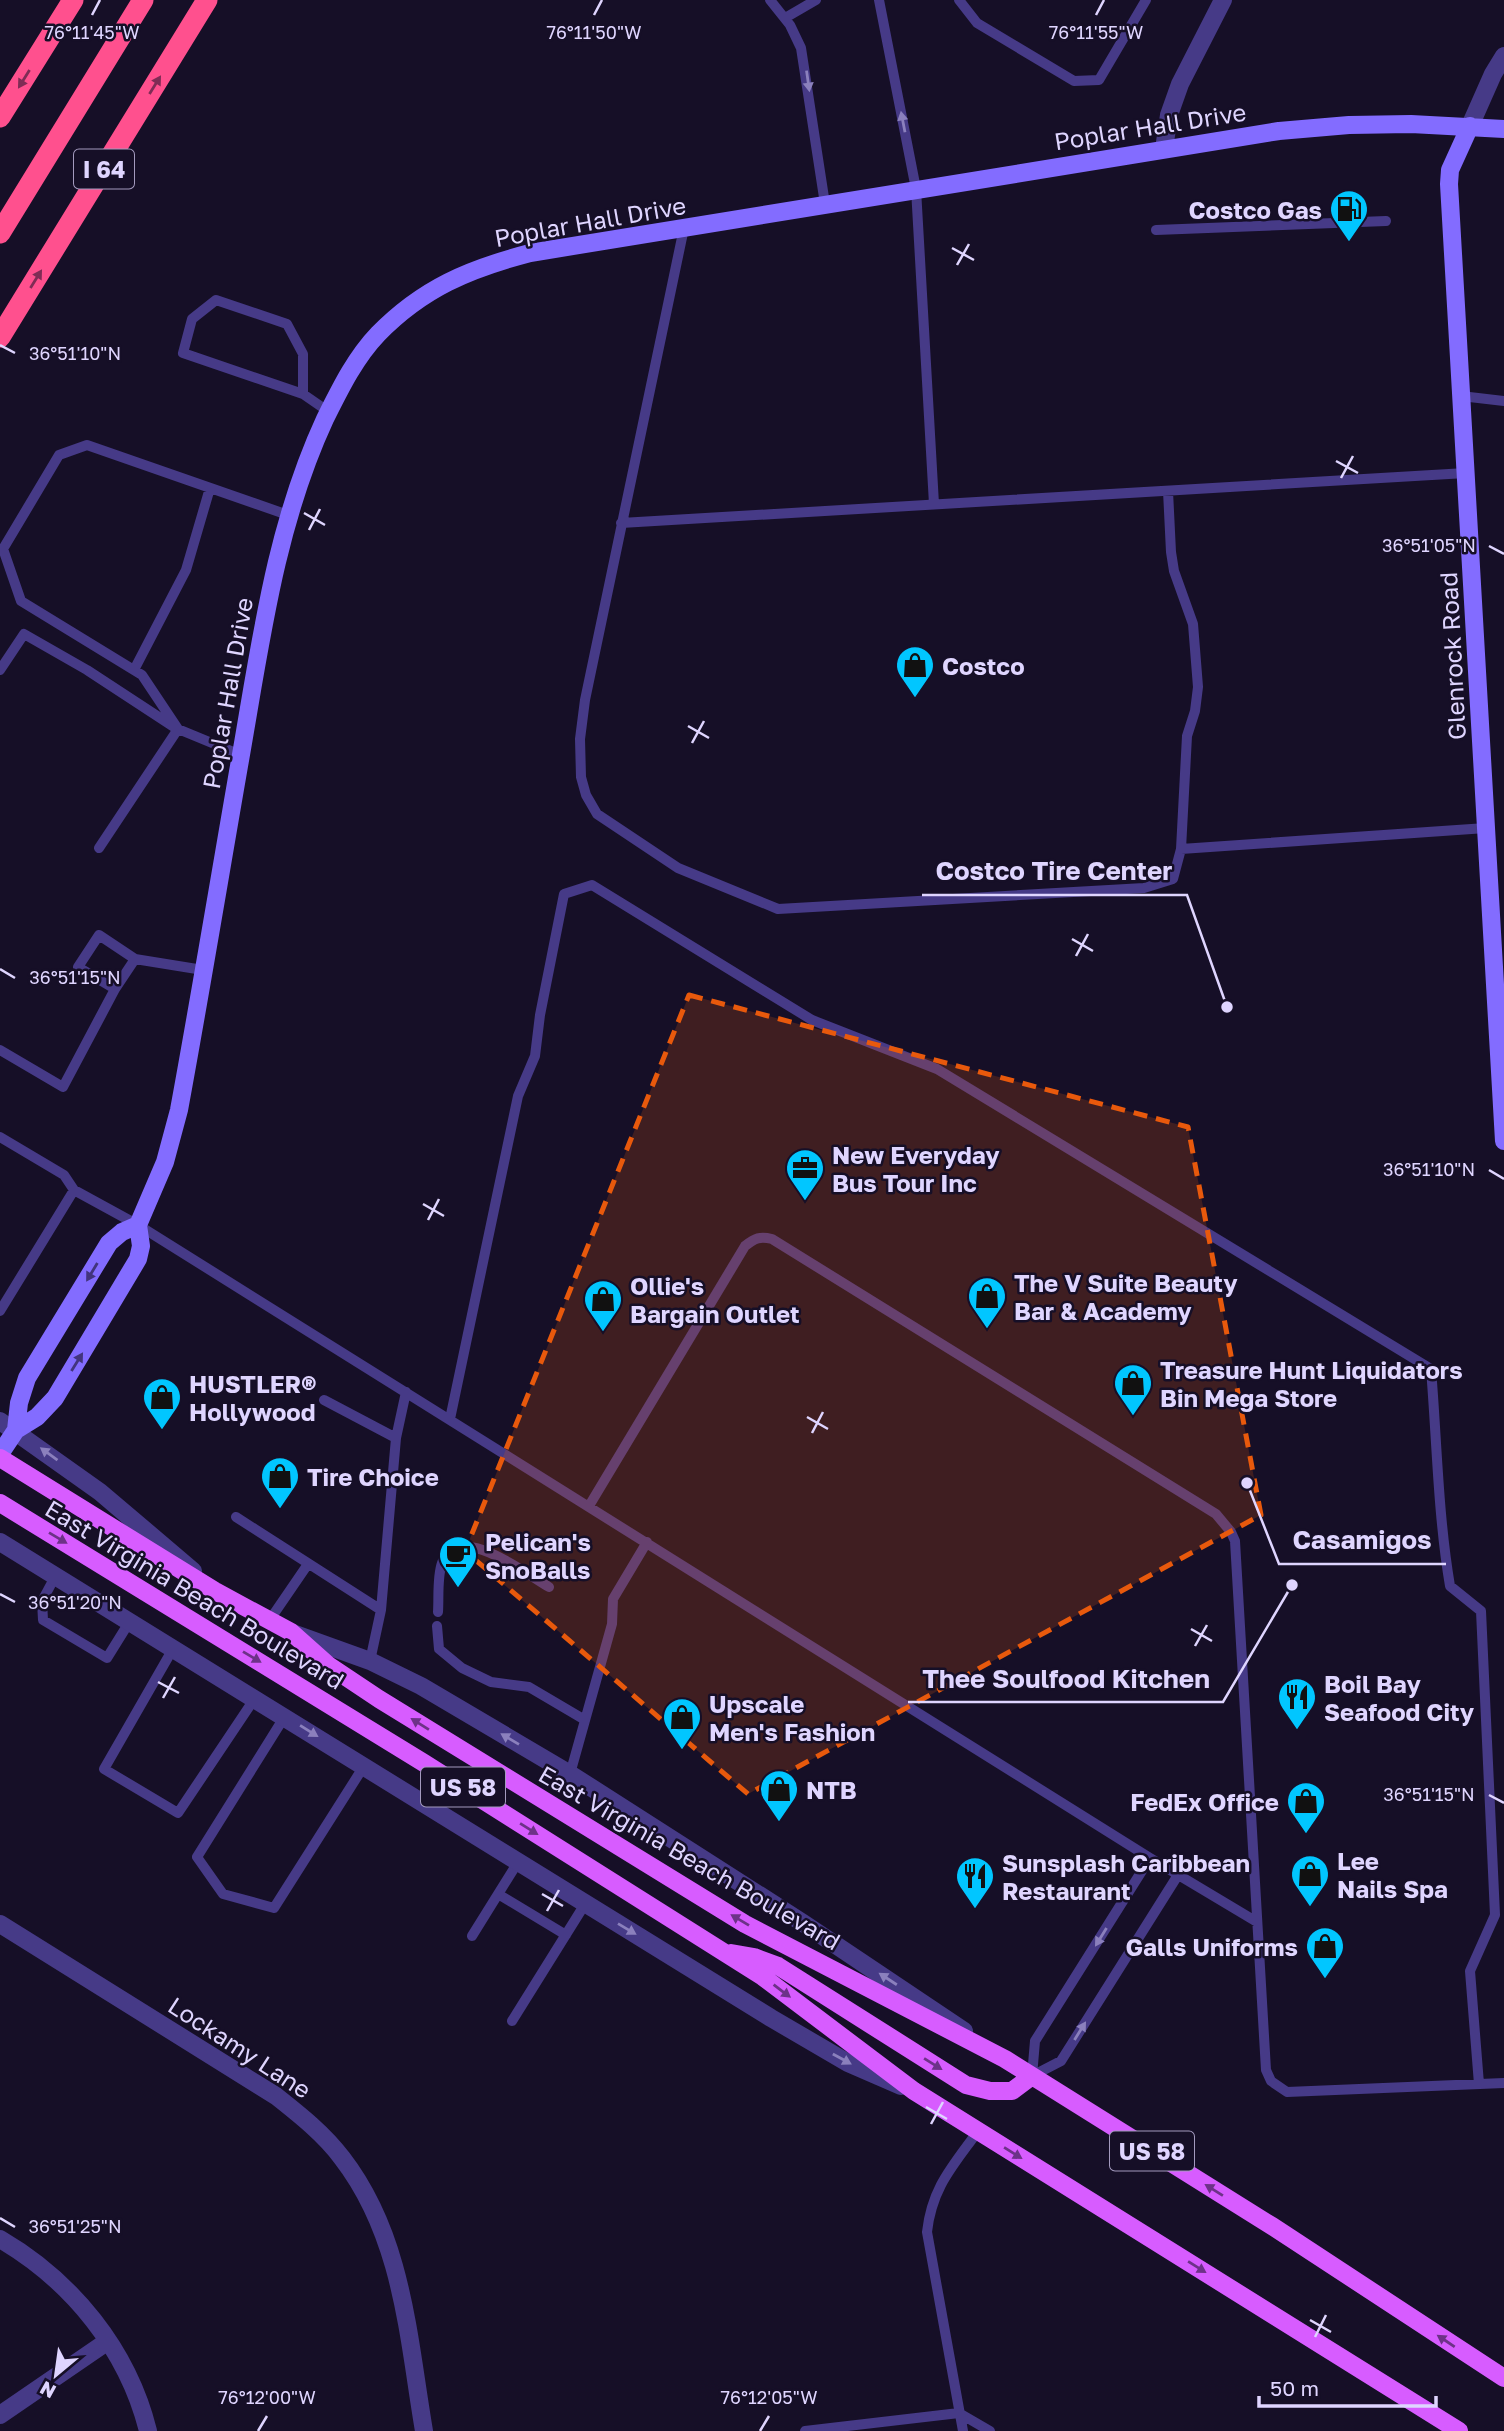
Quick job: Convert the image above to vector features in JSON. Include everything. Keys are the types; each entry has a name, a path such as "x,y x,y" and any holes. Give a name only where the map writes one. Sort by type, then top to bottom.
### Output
{"highway":[{"path":"0,117 73,0"},
{"path":"0,233 143,0"},
{"name":"I 64","path":"0,337 207,0"}],"main road":[{"name":"East Virginia Beach Boulevard","path":"0,1456 215,1591 291,1632 328,1665 379,1699 745,1924 1005,2059 1272,2226 1504,2378"},
{"name":"East Virginia Beach Boulevard","path":"0,1503 424,1763 724,1952 763,1977 914,2091 1459,2431"},
{"path":"724,1952 754,1957 778,1966 966,2085 990,2091 1012,2091 1031,2076"}],"street":[{"path":"1164,149 1169,115 1180,84 1223,0"},
{"name":"Glenrock Road","path":"1504,56 1493,74 1450,170 1449,184 1504,1140"},
{"name":"Poplar Hall Drive","path":"16,1430 37,1417 55,1398 134,1269 141,1246 138,1225 165,1162 179,1110 278,551 288,515 308,457 353,366 377,335 406,308 446,282 483,266 530,253 916,189 1279,131 1349,125 1411,124 1504,129"},
{"name":"Poplar Hall Drive","path":"0,1456 16,1430 19,1404 27,1378 109,1243 122,1232 138,1225"},
{"path":"0,1421 100,1492 215,1591"},
{"path":"0,1542 174,1647 585,1904 848,2063 914,2091"},
{"path":"291,1632 370,1661 421,1686 569,1774 803,1923 1005,2059"},
{"name":"Lockamy Lane","path":"0,1924 276,2096 311,2124 341,2157 361,2185 380,2223 395,2263 424,2431"},
{"path":"0,2239 53,2276 82,2306 126,2370 143,2409 148,2431"},
{"path":"0,2415 108,2341"}],"lane":[{"path":"770,0 785,18 801,48 825,204"},
{"path":"785,18 816,0"},
{"path":"879,0 916,189 934,504"},
{"path":"959,0 978,23 1073,81 1099,80 1146,0"},
{"path":"1156,230 1386,221"},
{"path":"684,228 621,523 585,700 580,739 580,777 597,814 678,868 778,909 1143,888 1173,879 1181,849 1186,745 1198,687 1193,624 1174,572 1168,491"},
{"path":"303,394 303,354 287,324 216,300 192,319 183,353 303,394 329,412"},
{"path":"1461,396 1504,401"},
{"path":"178,729 142,676 21,601 3,549 59,455 87,445 288,515"},
{"path":"621,523 1466,473"},
{"path":"134,670 186,570 210,488"},
{"path":"0,670 24,634 87,670 178,729 241,755"},
{"path":"99,848 178,729"},
{"path":"1181,849 1486,828"},
{"path":"450,1419 518,1096 535,1056 540,1014 564,894 592,885 812,1020 937,1069 1431,1369 1438,1447 1441,1531 1450,1586 1481,1611 1494,1915 1470,1971 1479,2084"},
{"path":"115,989 78,967 99,935 135,959 203,970"},
{"path":"0,1050 64,1087 115,989 135,959"},
{"path":"0,1137 64,1175 74,1190 138,1225 1150,1858 1257,1922"},
{"path":"0,1311 74,1190"},
{"path":"589,1506 745,1246 754,1239 763,1237 772,1239 1216,1514 1235,1541 1266,2070 1271,2081 1287,2092 1504,2083"},
{"path":"370,1661 382,1610 396,1438 406,1392"},
{"path":"324,1400 396,1438"},
{"path":"236,1517 382,1610"},
{"path":"569,1774 612,1624 613,1599 647,1542"},
{"path":"438,1612 442,1562 453,1549 467,1545 486,1550 549,1587"},
{"path":"269,1620 308,1564"},
{"path":"55,1576 42,1601 43,1620 107,1658 130,1621"},
{"path":"437,1626 439,1649 461,1668 491,1682 529,1687 585,1720"},
{"path":"174,1647 104,1769 178,1813 256,1698"},
{"path":"285,1716 197,1857 223,1894 274,1908 364,1766"},
{"path":"1031,2076 1035,2041 1150,1858"},
{"path":"472,1936 518,1862"},
{"path":"1031,2076 1061,2061 1178,1875"},
{"path":"498,1894 566,1935"},
{"path":"512,2021 585,1904"},
{"path":"962,2431 927,2232 930,2209 938,2188 978,2131"},
{"path":"806,2431 960,2413 989,2431"}],"highlighted area":[{"path":"689,995 1188,1127 1261,1515 748,1794 465,1551"}],"place":[{"name":"Costco Gas","path":"1349,243"},
{"name":"Costco","path":"915,699"},
{"name":"Costco Tire Center","path":"1227,1007"},
{"name":"New Everyday Bus Tour Inc","path":"805,1202"},
{"name":"The V Suite Beauty Bar & Academy","path":"987,1330"},
{"name":"Ollie's Bargain Outlet","path":"603,1333"},
{"name":"Treasure Hunt Liquidators Bin Mega Store","path":"1133,1417"},
{"name":"HUSTLER® Hollywood","path":"162,1431"},
{"name":"Casamigos","path":"1247,1483"},
{"name":"Tire Choice","path":"280,1510"},
{"name":"Thee Soulfood Kitchen","path":"1292,1585"},
{"name":"Pelican's SnoBalls","path":"458,1589"},
{"name":"Boil Bay Seafood City","path":"1297,1731"},
{"name":"Upscale Men's Fashion","path":"682,1751"},
{"name":"NTB","path":"779,1823"},
{"name":"FedEx Office","path":"1306,1835"},
{"name":"Lee Nails Spa","path":"1310,1908"},
{"name":"Sunsplash Caribbean Restaurant","path":"975,1910"},
{"name":"Galls Uniforms","path":"1325,1980"}]}
